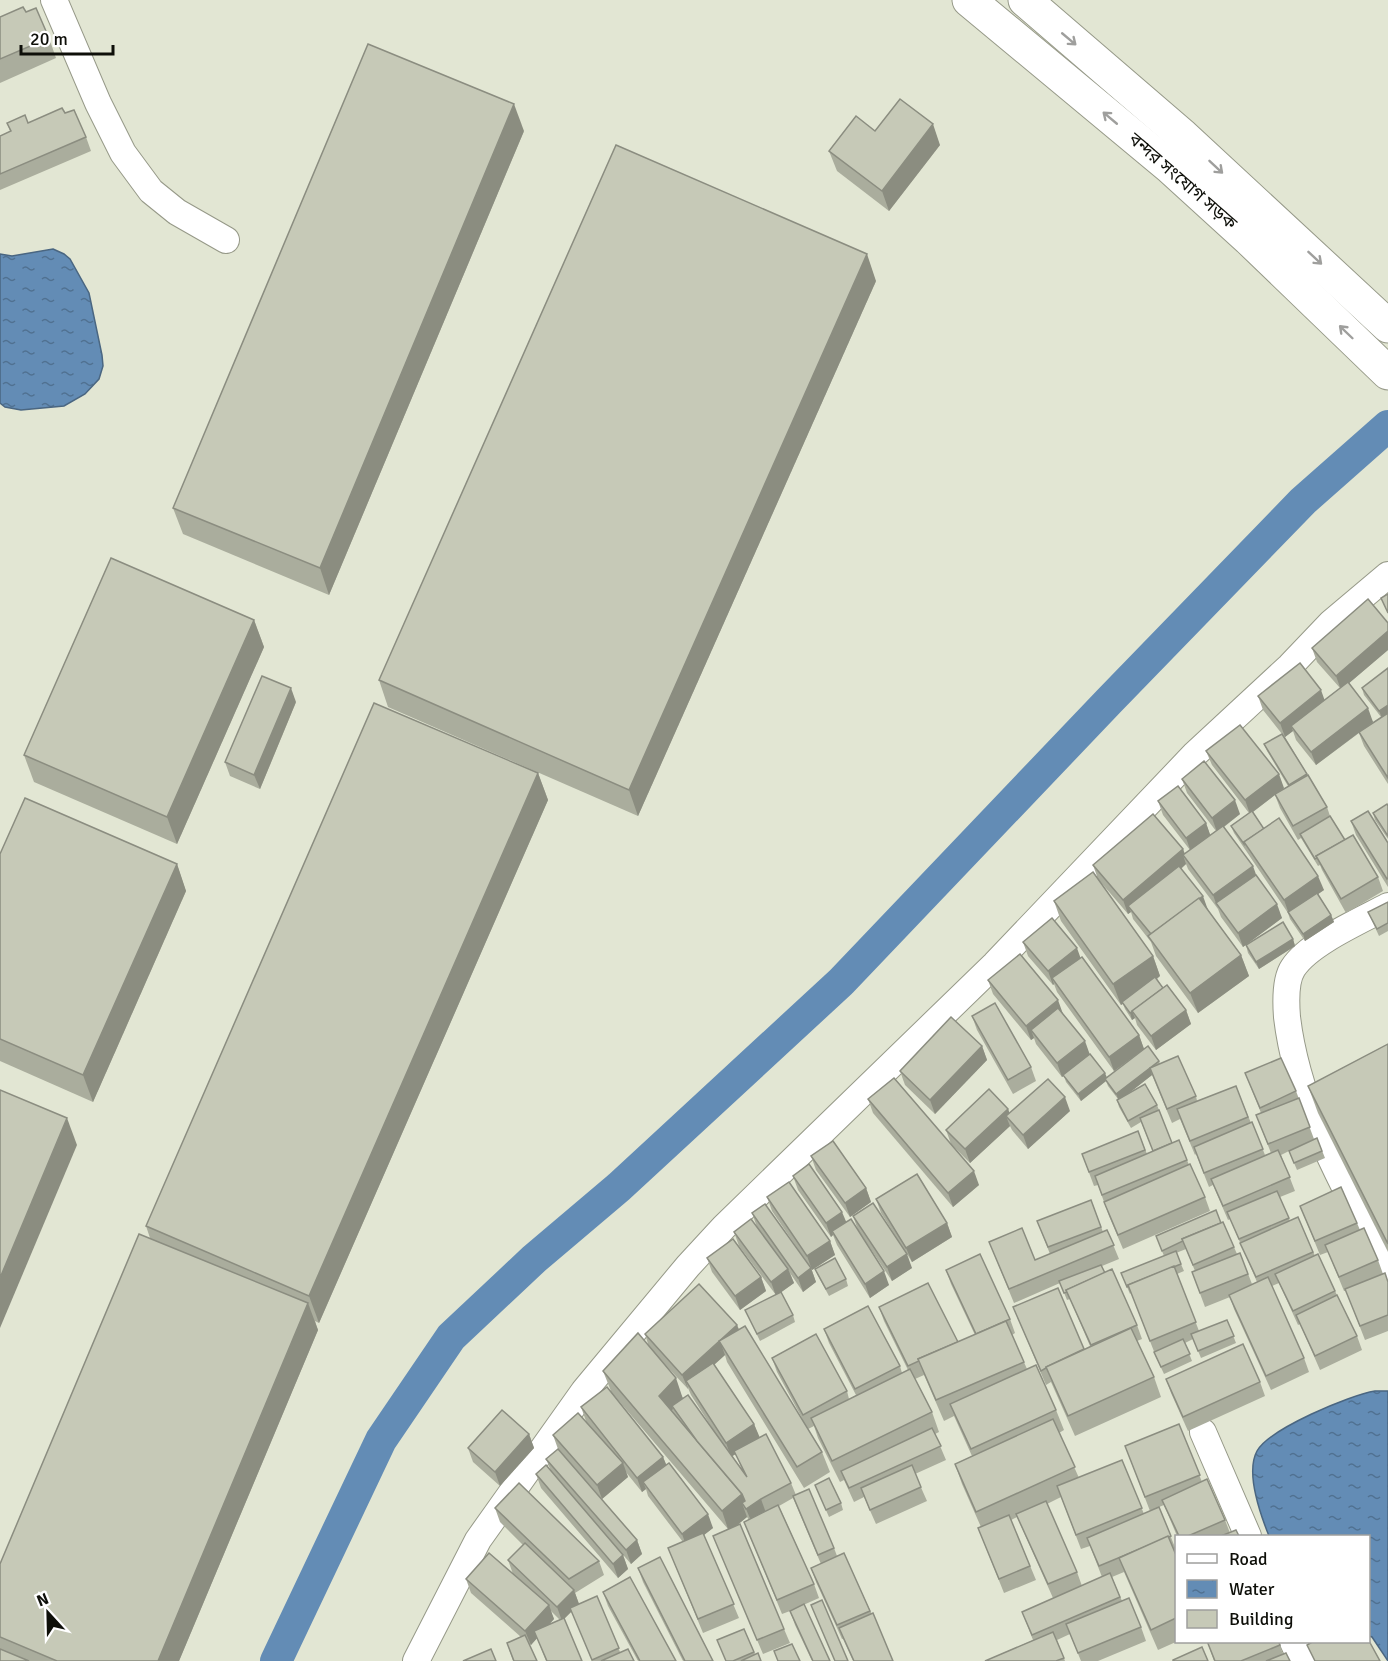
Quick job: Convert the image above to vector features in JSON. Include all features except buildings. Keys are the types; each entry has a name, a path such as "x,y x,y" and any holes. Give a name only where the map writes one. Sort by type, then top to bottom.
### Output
{"highway":[{"name":"বন্দর সংযোগ সড়ক","path":"969,0 1170,167 1260,229 1388,326"},
{"name":"বন্দর সংযোগ সড়ক","path":"1025,0 1183,136 1260,229 1388,373"}],"street":[{"path":"54,0 98,103 123,153 151,191 177,212 226,240"},
{"path":"416,1661 478,1540 584,1391 688,1266 770,1182 994,963 1195,754 1290,666 1332,623 1388,575"},
{"path":"1388,906 1346,928 1308,952 1292,969 1285,999 1297,1071 1311,1116 1388,1272"},
{"path":"1203,1432 1248,1535"},
{"path":"1294,1643 1302,1661"}],"water":[{"path":"53,249 70,259 89,293 103,366 99,379 85,394 64,406 21,410 5,407 0,403 0,254 12,256"},
{"path":"1388,1391 1388,1661 1370,1636 1370,1535 1269,1535 1253,1482 1254,1460 1264,1442 1311,1414 1363,1394"}],"waterway":[{"path":"276,1661 381,1440 451,1337 534,1259 619,1187 841,982 1303,501 1388,426"}]}
